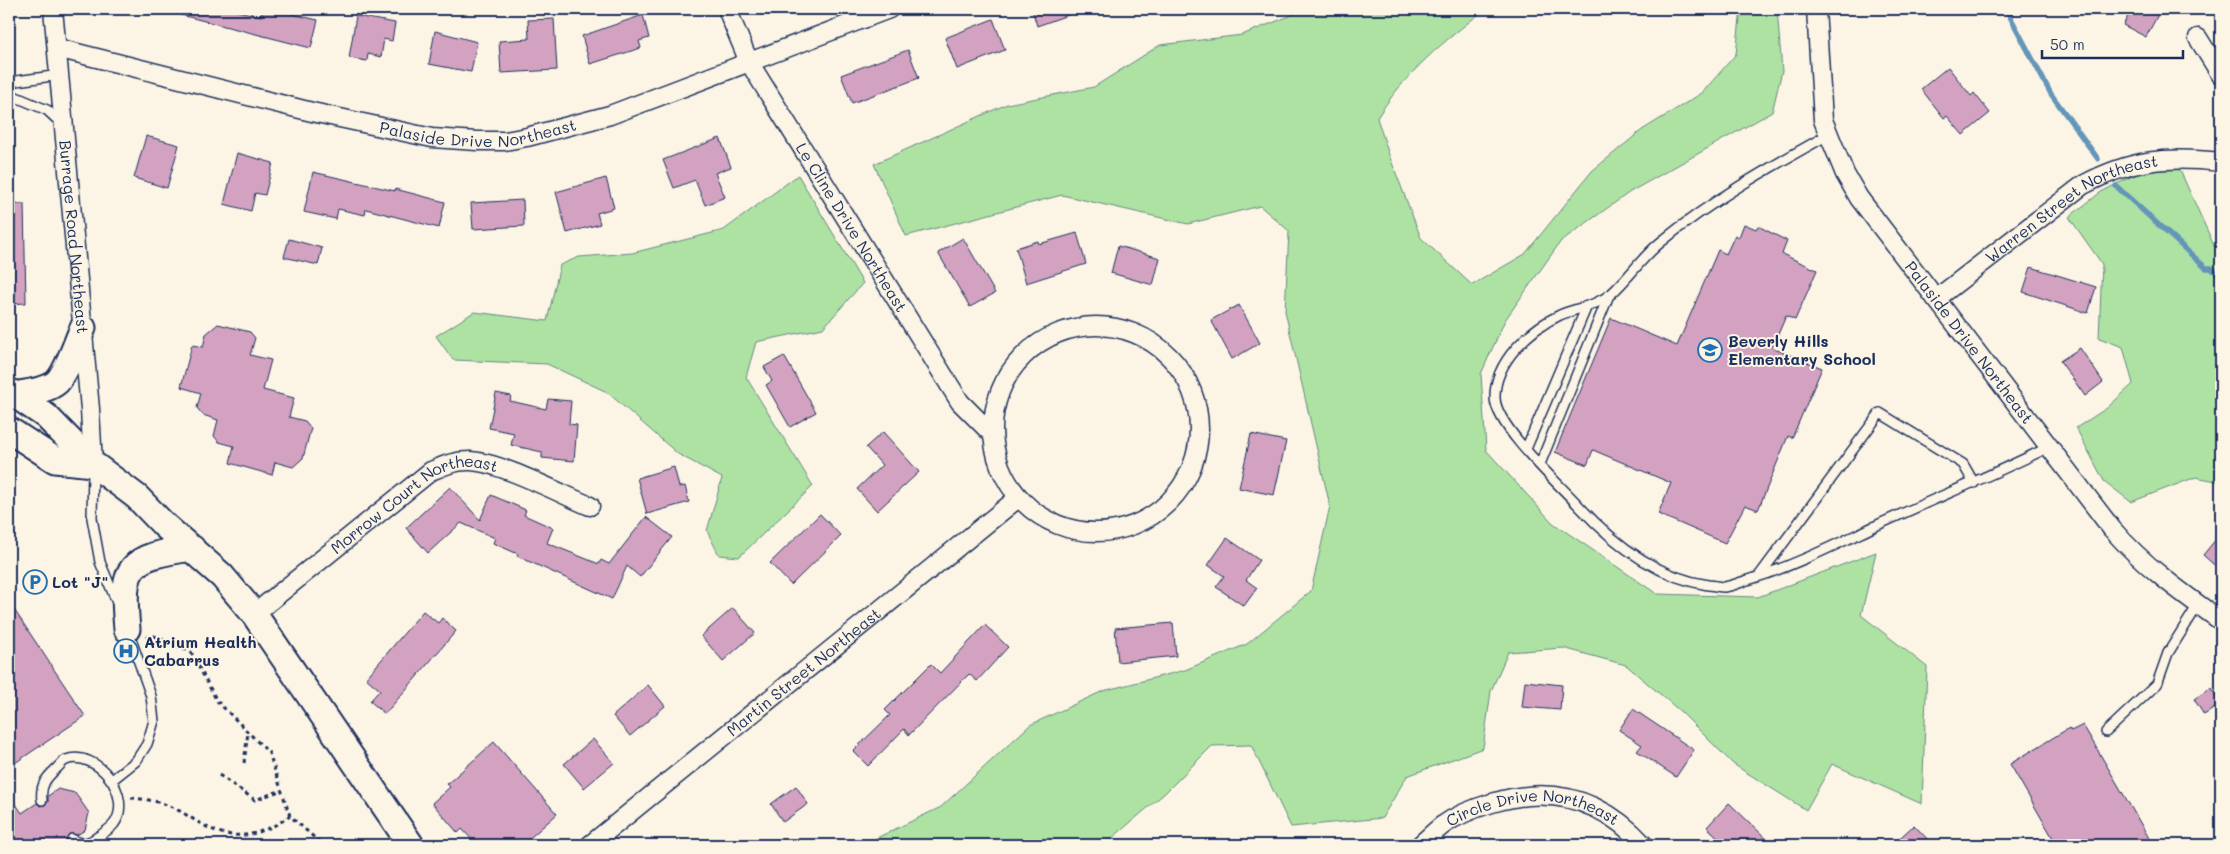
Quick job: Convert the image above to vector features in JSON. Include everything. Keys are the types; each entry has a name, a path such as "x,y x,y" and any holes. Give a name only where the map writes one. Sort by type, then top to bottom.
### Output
{"main road":[{"path":"12,393 42,389 56,382 67,364 83,328"},
{"path":"12,393 46,416 93,464 136,497 164,525 222,576 254,614 408,844"},
{"path":"9,430 55,460 93,464"},
{"path":"130,636 124,598 126,582 132,569 149,556 192,548"}],"street":[{"name":"Burrage Road Northeast","path":"53,9 83,328 93,464"},
{"name":"Le Cline Drive Northeast","path":"727,9 749,62 960,402 993,435"},
{"name":"Palaside Drive Northeast","path":"58,48 312,112 432,138 476,141 527,137 610,115 889,9"},
{"name":"Palaside Drive Northeast","path":"1816,9 1822,120 1845,174 1860,198 2049,447 2128,547 2158,576 2221,621"},
{"path":"2198,38 2221,75"},
{"name":"Warren Street Northeast","path":"1936,299 2083,185 2105,173 2126,166 2169,158 2221,162"},
{"path":"1097,326 1121,329 1144,338 1164,352 1180,370 1192,390 1197,414 1198,438 1193,462 1183,484 1173,497 1148,518 1130,527 1110,532 1090,533 1050,522 1033,512 1018,498 1005,479 996,458 993,435 994,411 999,396 1014,367 1037,345 1051,336 1074,328 1097,326"},
{"name":"Morrow Court Northeast","path":"254,614 431,471 446,464 469,461 492,465 590,506"},
{"name":"Martin Street Northeast","path":"590,845 1018,498"},
{"name":"Circle Drive Northeast","path":"1420,845 1444,825 1475,808 1515,796 1537,794 1575,799 1607,813 1634,834 1644,845"}],"lane":[{"path":"9,82 60,75"},
{"path":"9,94 47,110 64,126"},
{"path":"1828,135 1764,169 1700,212 1658,244 1609,295 1546,323 1523,341 1507,360 1497,379 1495,399 1500,415 1526,449 1603,531 1652,566 1689,582 1724,587 1784,568 1974,483 2049,447"},
{"path":"1540,464 1609,295"},
{"path":"1526,449 1587,306"},
{"path":"1758,576 1880,413 1963,464 1974,483"},
{"path":"93,464 92,518 99,554 152,696 154,721 147,744 136,761 112,780"},
{"path":"2106,732 2157,684 2168,653 2198,604"},
{"path":"42,800 41,790 43,782 65,760 81,758 96,765 112,780 120,797 119,812 110,828 86,843 80,843 72,839"}],"path":[{"path":"130,636 154,636 191,652 217,701 269,753 290,816 317,840 328,845"},
{"path":"244,762 248,731"},
{"path":"219,775 255,800 282,790"},
{"path":"120,797 152,800 172,807 210,829 231,836 256,834 275,826 290,816"}],"green space":[{"path":"1307,9 1486,9 1455,33 1413,72 1377,118 1421,238 1472,285 1525,254 1592,171 1642,130 1702,93 1736,54 1741,9 1777,9 1782,71 1772,112 1630,192 1561,241 1505,320 1481,374 1486,450 1553,523 1657,594 1758,597 1876,552 1861,615 1927,667 1922,804 1832,764 1806,810 1733,764 1681,712 1626,665 1563,648 1508,652 1491,691 1483,748 1407,776 1382,818 1291,827 1251,745 1212,746 1165,793 1104,845 862,845 941,807 1030,725 1103,691 1185,670 1247,644 1311,591 1330,506 1285,311 1289,231 1260,206 1188,224 1062,195 906,236 874,164 1007,104 1094,87 1160,45 1242,35"},
{"path":"2179,168 2216,250 2221,251 2221,482 2196,477 2131,502 2104,481 2076,428 2107,408 2133,384 2123,347 2099,338 2102,264 2069,217 2101,192 2140,172"},
{"path":"798,175 863,283 823,328 756,342 746,377 813,486 739,557 719,555 707,531 722,478 678,454 607,392 547,364 453,360 436,336 474,312 547,321 560,265 579,257 632,253 724,230"}],"building":[{"path":"177,9 228,9 261,16 263,9 269,9 318,20 311,48 177,14"},
{"path":"1032,9 1078,9 1079,11 1037,26"},
{"path":"2132,9 2161,9 2146,37 2123,25"},
{"path":"643,15 649,38 639,41 641,48 590,64 582,36"},
{"path":"356,16 395,23 392,41 384,39 381,57 368,54 367,61 349,58"},
{"path":"554,19 557,70 501,73 499,41 529,39 528,20"},
{"path":"993,19 1005,50 957,69 945,38"},
{"path":"435,31 477,42 471,72 429,64"},
{"path":"908,50 919,78 852,103 841,75"},
{"path":"1948,67 1971,96 1974,93 1990,113 1963,135 1947,116 1944,118 1921,89"},
{"path":"146,136 179,145 167,188 134,178"},
{"path":"720,138 731,167 715,173 725,197 705,205 695,180 674,188 663,160"},
{"path":"237,153 273,163 265,195 255,193 251,211 224,204"},
{"path":"313,172 395,191 395,189 445,202 439,228 366,209 365,215 338,209 336,219 304,212"},
{"path":"606,178 614,208 597,213 600,224 567,233 556,192"},
{"path":"523,200 524,226 473,229 471,203"},
{"path":"9,204 24,204 26,303 9,304"},
{"path":"1744,224 1756,229 1758,226 1787,241 1782,254 1817,270 1795,320 1786,316 1772,348 1822,368 1792,438 1788,436 1758,510 1745,505 1725,543 1658,514 1671,483 1593,450 1587,465 1555,452 1611,318 1677,346 1718,250 1726,254 1735,235 1739,237"},
{"path":"1077,233 1086,264 1026,283 1016,248 1038,241 1039,244"},
{"path":"963,238 995,293 970,307 938,253"},
{"path":"289,239 322,248 318,265 284,257"},
{"path":"1118,246 1160,258 1153,285 1111,273"},
{"path":"2031,267 2096,287 2088,313 2023,292"},
{"path":"1239,305 1260,343 1232,359 1211,320"},
{"path":"218,324 250,332 255,338 250,355 271,360 263,390 294,398 289,417 305,421 311,428 303,458 293,467 275,462 272,475 230,463 234,446 219,442 214,436 218,420 203,415 197,408 201,393 181,387 192,345 203,347 206,334"},
{"path":"2080,348 2103,382 2085,396 2060,361"},
{"path":"784,356 816,412 790,427 766,385 772,381 764,367"},
{"path":"496,393 511,396 510,401 546,409 548,399 571,401 569,424 577,425 574,461 542,458 542,452 511,445 514,433 489,428"},
{"path":"883,432 919,472 877,511 857,489 882,465 866,447"},
{"path":"1251,434 1286,441 1274,495 1239,488"},
{"path":"674,467 679,487 685,486 689,502 647,514 637,478"},
{"path":"450,487 480,520 491,495 526,510 524,515 553,528 547,543 599,564 601,560 609,564 646,517 672,537 640,577 627,566 612,599 517,556 518,554 493,543 495,538 461,523 428,553 406,528"},
{"path":"820,514 841,536 791,585 770,563"},
{"path":"2221,533 2221,571 2203,555"},
{"path":"1227,538 1259,560 1246,580 1257,588 1244,606 1216,587 1224,576 1208,565"},
{"path":"9,602 85,716 9,767"},
{"path":"733,608 755,633 723,661 701,636"},
{"path":"423,611 438,623 442,618 456,631 385,714 370,701 380,690 366,678"},
{"path":"1173,623 1176,656 1118,662 1115,628"},
{"path":"985,625 1008,647 977,681 969,674 909,735 904,729 868,766 853,751 890,715 885,710 931,664 940,673"},
{"path":"1525,681 1562,685 1560,710 1522,707"},
{"path":"648,685 665,706 630,736 613,716"},
{"path":"2211,688 2221,704 2204,715 2194,699"},
{"path":"1633,709 1694,750 1676,777 1637,751 1642,745 1619,730"},
{"path":"2083,725 2153,845 2057,845 2010,764 2069,728 2071,731"},
{"path":"593,739 614,763 584,788 564,764"},
{"path":"494,742 557,814 522,845 477,845 462,829 458,833 432,803 450,787 447,784"},
{"path":"796,786 808,804 783,822 771,804"},
{"path":"58,789 75,793 89,813 85,830 77,835 69,834 67,842 61,845 43,843 39,845 9,845 9,794 22,813 37,803 40,806 45,805 48,802 48,796"},
{"path":"1729,803 1773,845 1726,845 1707,827"},
{"path":"1914,825 1933,845 1892,845"}],"waterway":[{"path":"2006,9 2051,94 2098,159"},
{"path":"2116,186 2206,268 2211,268 2221,276"}],"place":[{"name":"Beverly Hills Elementary School","path":"1710,350"},
{"name":"Lot \"J\"","path":"35,582"},
{"name":"Atrium Health Cabarrus","path":"126,651"}]}
